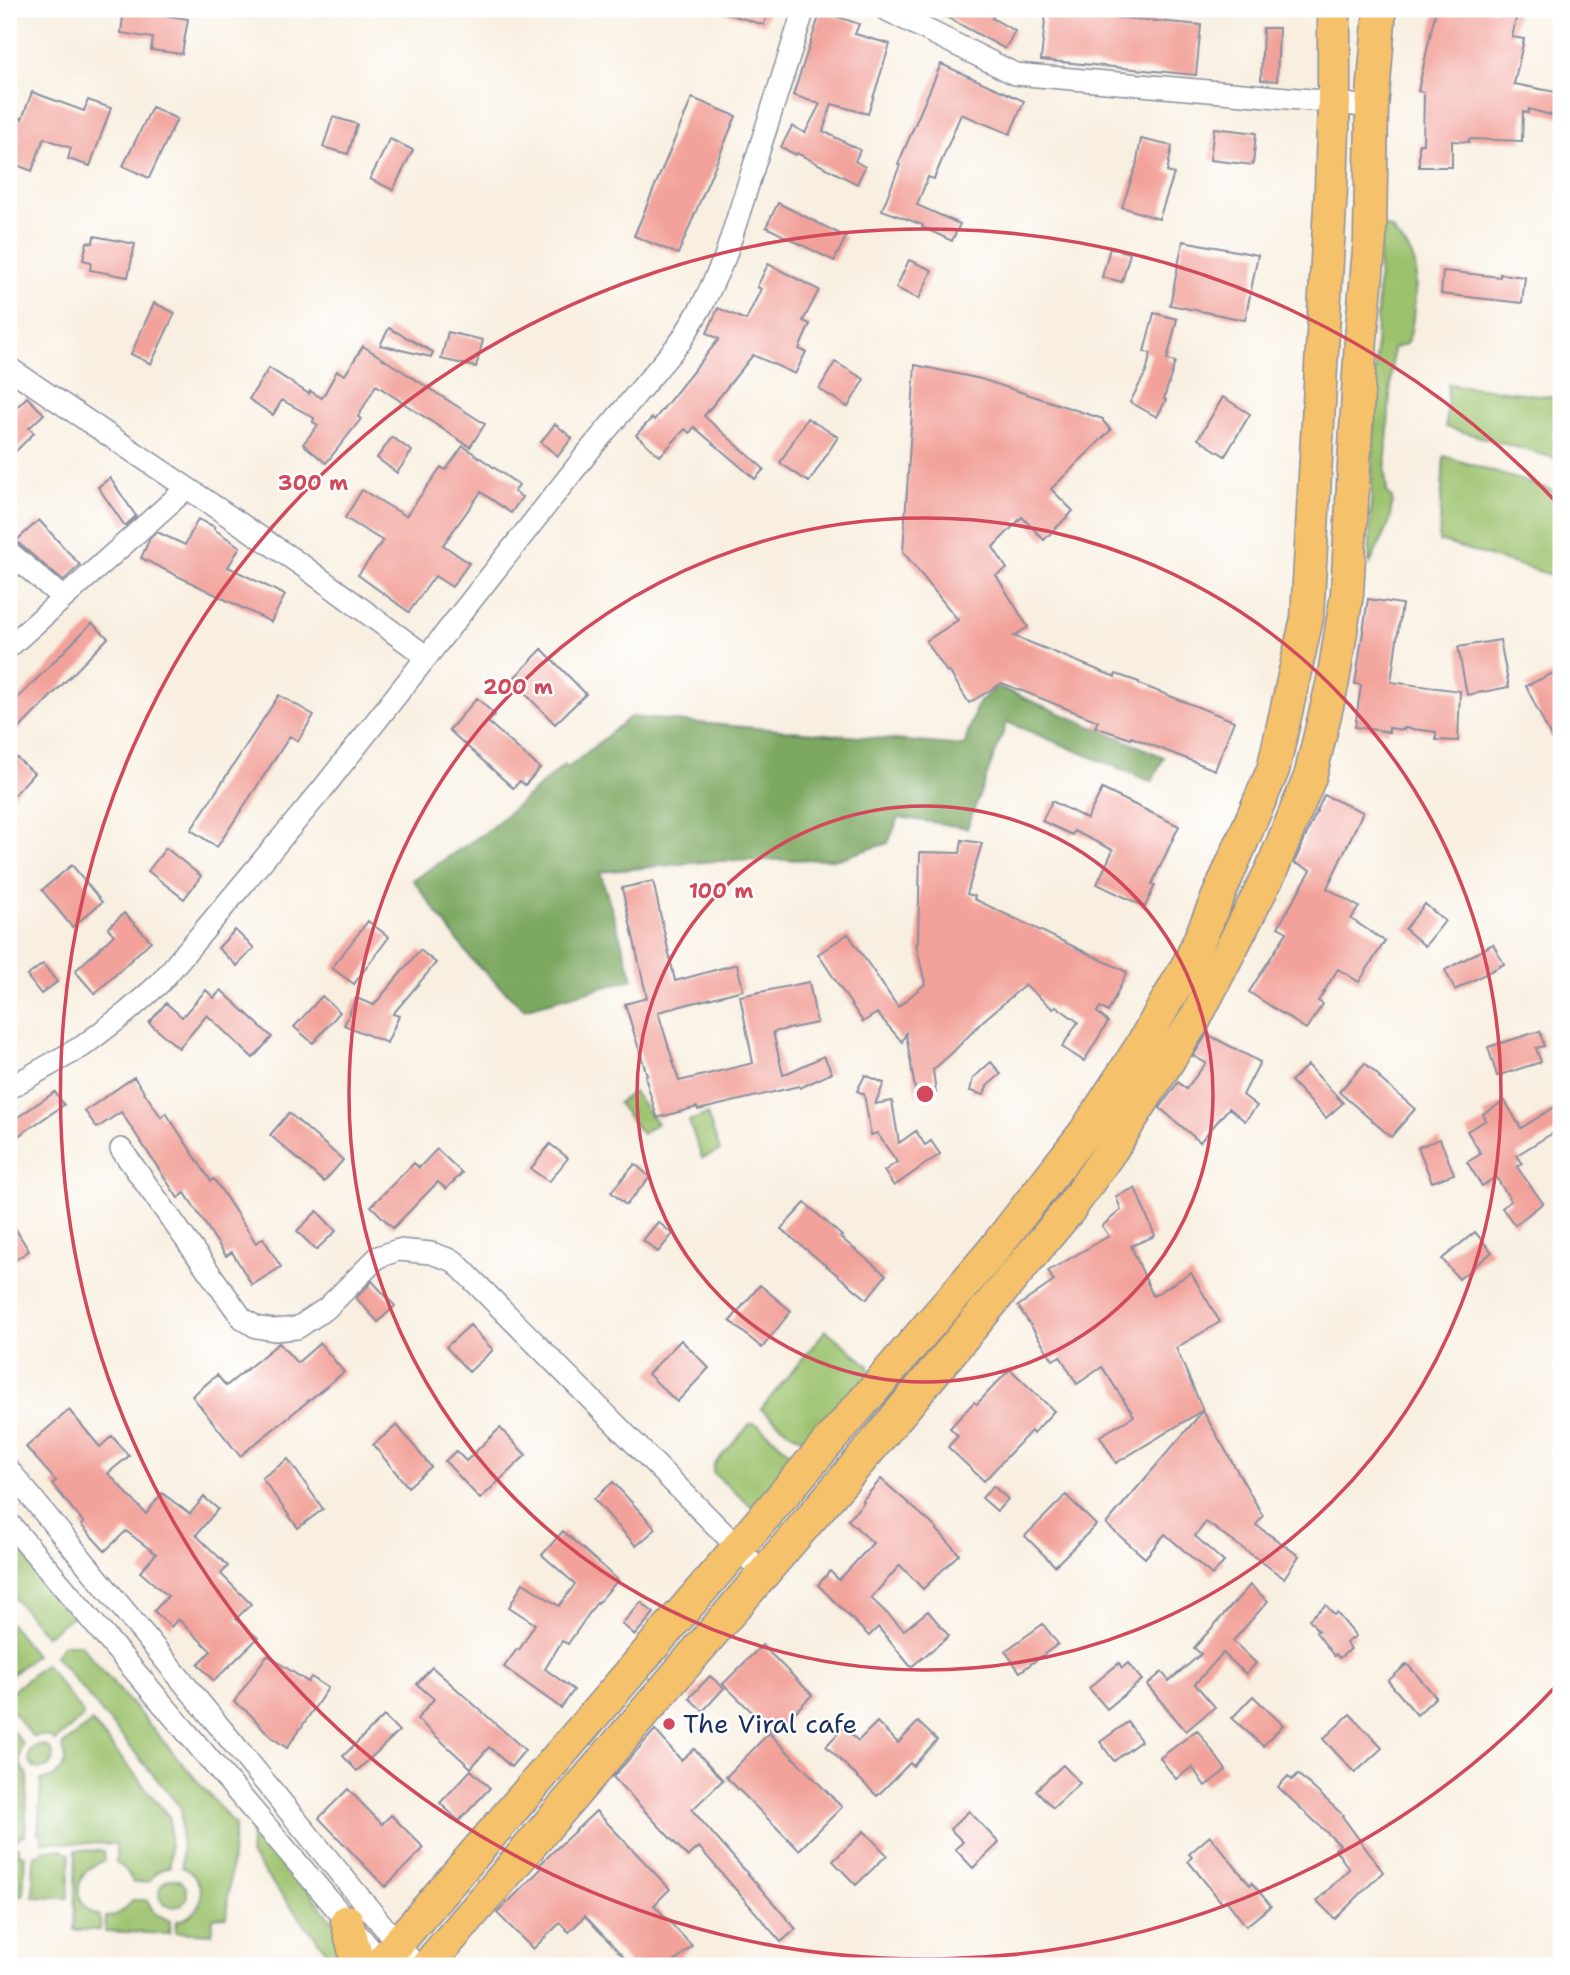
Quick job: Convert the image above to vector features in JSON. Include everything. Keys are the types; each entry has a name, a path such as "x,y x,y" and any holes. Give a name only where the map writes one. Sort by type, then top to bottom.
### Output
{"highway":[{"path":"346,1921 356,1957 386,1962 991,1253 1085,1132 1140,1048 1191,959 1273,770 1307,618 1331,188 1334,9"},
{"path":"427,1966 764,1574 1069,1210 1112,1149 1195,1019 1271,871 1310,777 1333,681 1347,594 1361,339 1370,239 1372,108 1380,9"},
{"path":"991,1253 1016,1276"}],"street":[{"path":"9,1088 83,1046 160,983 321,791 593,446 681,341 704,304 725,257 804,9"},
{"path":"885,9 1016,74 1334,102 1372,108"},
{"path":"9,368 303,566 427,657"},
{"path":"9,647 187,488"},
{"path":"9,552 63,598"},
{"path":"121,1149 242,1318 256,1327 274,1330 297,1328 327,1308 378,1257 398,1250 431,1253 454,1261 764,1574"},
{"path":"9,1470 386,1962"},
{"path":"9,1522 346,1921"}],"green space":[{"path":"1382,227 1388,227 1395,232 1411,254 1415,267 1415,289 1407,342 1401,347 1393,348 1385,473 1387,492 1392,498 1390,521 1369,566 1380,230"},
{"path":"1448,384 1561,398 1561,460 1446,427"},
{"path":"1444,456 1561,493 1561,578 1439,541"},
{"path":"996,686 1164,757 1152,782 1007,722 967,828 899,817 888,843 838,859 713,861 600,872 633,979 524,1009 472,960 413,880 486,832 564,765 568,768 630,717 964,746 977,705"},
{"path":"633,1092 657,1123 642,1134 618,1103"},
{"path":"707,1114 720,1151 702,1158 689,1121"},
{"path":"826,1330 868,1365 872,1373 812,1441 794,1435 761,1409"},
{"path":"750,1424 757,1424 796,1458 752,1507 713,1473 713,1466"},
{"path":"9,1530 78,1612 46,1636 9,1592"},
{"path":"9,1622 35,1655 9,1677"},
{"path":"63,1644 80,1644 235,1825 226,1917 213,1918 212,1934 175,1932 176,1921 187,1918 194,1912 201,1897 197,1880 182,1867 181,1808 55,1656"},
{"path":"45,1664 83,1713 83,1717 55,1741 45,1736 33,1737 9,1707 9,1694"},
{"path":"92,1722 170,1818 170,1866 156,1872 149,1882 133,1883 126,1871 116,1863 116,1844 42,1842 42,1834 38,1834 41,1780 60,1771 65,1758 62,1746"},
{"path":"9,1727 23,1744 20,1761 28,1775 25,1836 19,1836 18,1840 9,1840"},
{"path":"41,1745 52,1752 53,1757 46,1768 41,1769 30,1762 29,1757 36,1746"},
{"path":"252,1822 336,1925 347,1966 321,1966 328,1957 324,1948 250,1855"},
{"path":"9,1847 19,1847 19,1854 25,1855 23,1895 9,1894"},
{"path":"41,1850 63,1850 70,1854 68,1898 33,1897 34,1855 41,1855"},
{"path":"76,1850 104,1851 105,1861 87,1871 79,1887 83,1904 100,1916 100,1930 74,1930"},
{"path":"173,1879 183,1883 187,1893 183,1903 173,1907 163,1903 159,1893 163,1883"},
{"path":"132,1900 147,1900 154,1913 170,1921 169,1934 105,1931 106,1917 121,1912"}],"building":[{"path":"124,9 188,19 182,54 151,50 153,38 121,33"},
{"path":"723,9 769,9 764,25 722,12"},
{"path":"932,9 985,9 994,14 992,18 1015,31 1005,49"},
{"path":"1436,9 1518,9 1512,37 1524,39 1514,84 1561,93 1561,118 1529,109 1528,113 1523,112 1522,141 1452,141 1452,167 1419,167 1419,144 1423,144 1424,92 1418,91"},
{"path":"821,11 859,24 855,34 890,44 868,114 832,104 823,131 860,150 855,161 865,167 857,184 781,147 792,126 805,133 820,104 793,95"},
{"path":"1046,11 1201,25 1196,75 1041,60"},
{"path":"1263,28 1279,28 1277,81 1261,80"},
{"path":"941,64 1024,101 1010,134 961,114 934,179 928,177 917,205 960,224 952,241 922,227 923,225 882,210 900,165 898,164"},
{"path":"32,92 84,111 88,100 111,108 90,166 68,159 71,148 44,138 32,171 9,162 9,114 22,119"},
{"path":"692,98 736,116 678,254 634,236"},
{"path":"152,107 177,119 149,178 123,166"},
{"path":"333,117 357,124 348,154 323,147"},
{"path":"1214,128 1256,133 1253,165 1210,160"},
{"path":"390,139 413,150 393,190 370,179"},
{"path":"1141,139 1172,146 1167,172 1174,174 1159,219 1122,207 1136,166"},
{"path":"778,203 846,237 834,261 766,227"},
{"path":"94,236 135,244 128,277 90,270 91,262 83,260 87,242 93,243"},
{"path":"1183,241 1258,255 1245,320 1170,305"},
{"path":"1110,248 1130,253 1122,282 1102,277"},
{"path":"909,260 932,270 919,299 896,288"},
{"path":"768,264 819,290 803,321 810,324 799,349 806,352 795,374 753,355 704,416 764,469 755,479 694,427 690,433 685,429 660,456 636,435 652,418 654,420 719,339 707,333 718,308 746,320 761,289 757,287"},
{"path":"1443,271 1525,277 1522,303 1441,294"},
{"path":"154,303 175,313 151,364 131,354"},
{"path":"1154,313 1177,319 1167,360 1175,362 1164,399 1166,400 1157,417 1130,402 1146,372 1151,353 1144,352"},
{"path":"389,328 433,352 431,357 380,345"},
{"path":"448,332 483,340 476,367 441,359"},
{"path":"363,346 485,424 470,447 376,385 358,417 361,419 326,463 303,444 318,425 313,422 314,418 282,400 273,415 249,399 269,368 309,394 310,391 322,398 337,371 345,375"},
{"path":"835,362 864,379 848,407 819,389"},
{"path":"915,365 981,379 1103,419 1111,430 1051,489 1073,511 1044,540 1022,517 993,547 1007,569 996,575 1028,627 1014,636 1115,677 1116,674 1139,682 1234,721 1215,770 1131,737 1095,727 1098,721 1002,683 969,703 926,641 958,620 903,552"},
{"path":"27,397 44,414 29,428 34,433 9,458 9,415"},
{"path":"1223,397 1250,414 1225,456 1198,439"},
{"path":"807,418 838,437 809,482 780,463"},
{"path":"555,424 572,438 558,456 541,442"},
{"path":"392,437 412,451 397,473 377,458"},
{"path":"463,446 519,485 514,492 522,497 511,513 481,492 443,545 469,563 452,587 435,576 409,612 358,575 383,541 345,518 362,490 406,516 441,467 446,470"},
{"path":"110,478 136,516 125,526 98,487"},
{"path":"198,519 215,527 214,529 240,547 228,567 285,595 271,622 141,558 150,538 157,532 185,545"},
{"path":"39,520 80,565 63,581 16,541"},
{"path":"1368,599 1402,604 1391,682 1460,691 1458,741 1436,740 1436,732 1389,728 1389,732 1355,727 1361,685 1355,684"},
{"path":"92,623 108,638 9,739 9,707"},
{"path":"1500,640 1509,687 1467,695 1458,647"},
{"path":"542,649 586,694 555,724 512,680"},
{"path":"1553,673 1561,691 1561,758 1526,686"},
{"path":"279,695 314,715 298,741 290,736 217,847 191,830"},
{"path":"477,698 495,715 488,722 540,768 525,785 520,781 513,788 449,730"},
{"path":"9,751 34,773 9,801"},
{"path":"1102,789 1179,826 1152,884 1155,885 1145,907 1097,884 1113,850 1074,831 1072,835 1042,821 1052,801 1087,819"},
{"path":"1324,795 1363,812 1327,888 1359,907 1351,919 1385,941 1359,982 1338,969 1318,1001 1323,1004 1306,1029 1249,992 1287,932 1278,927 1311,870 1294,863"},
{"path":"962,840 982,843 967,894 1127,972 1108,1012 1100,1007 1097,1012 1108,1022 1084,1061 1062,1047 1078,1022 1056,1006 1053,1009 1025,985 984,1020 933,1070 936,1093 916,1096 906,1033 902,1042 877,1013 863,1022 818,954 848,934 898,1007 925,984 916,943 920,852 960,853"},
{"path":"166,848 201,876 184,899 148,871"},
{"path":"72,865 102,902 72,927 42,890"},
{"path":"653,881 675,981 737,964 743,990 658,1012 679,1081 753,1063 740,996 809,982 817,1023 773,1032 783,1075 824,1056 832,1073 800,1088 799,1086 698,1110 697,1107 657,1118 625,1004 647,998 622,888"},
{"path":"1425,904 1445,921 1425,946 1405,929"},
{"path":"124,913 151,941 95,994 75,971 114,935 108,928"},
{"path":"368,921 389,937 354,984 332,968"},
{"path":"235,930 254,948 237,966 218,948"},
{"path":"1493,944 1504,964 1455,990 1445,970"},
{"path":"420,950 436,963 393,1014 399,1016 387,1043 344,1025 356,998 374,1005"},
{"path":"43,964 57,982 41,994 27,976"},
{"path":"206,990 214,998 221,990 272,1037 253,1058 207,1015 179,1048 149,1023 166,1003 182,1017"},
{"path":"322,996 340,1012 313,1043 294,1027"},
{"path":"1540,1031 1544,1046 1536,1048 1541,1062 1497,1076 1488,1047"},
{"path":"1207,1034 1260,1062 1243,1095 1257,1106 1245,1121 1229,1108 1200,1142 1160,1108 1178,1082 1186,1089 1206,1063 1193,1056"},
{"path":"991,1062 1001,1074 987,1086 984,1095 970,1091 973,1078"},
{"path":"1365,1063 1415,1109 1391,1137 1339,1092"},
{"path":"1308,1065 1343,1103 1326,1118 1291,1081"},
{"path":"865,1075 884,1083 875,1104 892,1101 899,1143 916,1131 925,1145 931,1141 940,1154 894,1186 884,1171 897,1162 877,1133 871,1135 864,1094 857,1091"},
{"path":"134,1077 161,1117 166,1113 256,1243 263,1238 281,1267 252,1285 232,1252 226,1256 185,1193 178,1198 121,1112 97,1128 85,1111"},
{"path":"55,1092 64,1105 9,1142 9,1123"},
{"path":"1505,1101 1521,1128 1561,1103 1561,1128 1517,1155 1522,1163 1517,1167 1543,1203 1515,1225 1502,1208 1511,1201 1496,1177 1482,1186 1467,1162 1481,1154 1467,1131 1486,1120 1483,1114"},
{"path":"289,1113 343,1160 324,1182 270,1135"},
{"path":"1440,1139 1454,1174 1432,1182 1418,1147"},
{"path":"550,1144 568,1158 549,1182 531,1169"},
{"path":"437,1149 462,1173 446,1189 438,1182 393,1228 371,1206 414,1163 419,1168"},
{"path":"635,1164 650,1177 626,1205 611,1192"},
{"path":"1135,1188 1155,1236 1131,1246 1153,1296 1191,1273 1220,1322 1176,1348 1203,1410 1116,1463 1100,1436 1134,1416 1102,1367 1077,1384 1060,1356 1053,1360 1018,1306 1054,1281 1048,1271 1109,1236 1102,1226 1121,1210 1116,1196"},
{"path":"805,1203 842,1236 840,1237 886,1275 867,1299 781,1229"},
{"path":"317,1211 336,1231 316,1250 297,1231"},
{"path":"9,1218 29,1251 9,1264"},
{"path":"658,1222 673,1234 658,1252 643,1240"},
{"path":"1475,1232 1492,1252 1459,1279 1442,1259"},
{"path":"372,1281 395,1306 378,1322 356,1298"},
{"path":"760,1285 791,1311 762,1348 730,1321"},
{"path":"470,1325 493,1350 469,1372 446,1347"},
{"path":"681,1340 709,1368 677,1402 648,1374"},
{"path":"279,1343 297,1363 320,1343 344,1372 240,1456 192,1396 217,1375 226,1386"},
{"path":"1010,1369 1054,1411 1033,1434 1031,1431 984,1481 948,1447 958,1436 950,1428"},
{"path":"69,1410 100,1447 112,1436 129,1456 108,1473 146,1514 162,1493 190,1514 204,1497 218,1509 196,1535 228,1566 221,1574 251,1604 236,1619 258,1638 214,1681 198,1664 211,1651 178,1619 171,1627 154,1611 168,1596 140,1572 156,1554 126,1531 105,1551 81,1525 84,1523 52,1484 56,1481 26,1447"},
{"path":"1203,1411 1263,1516 1256,1525 1299,1556 1284,1578 1206,1522 1195,1536 1224,1562 1212,1575 1165,1534 1145,1558 1106,1524"},
{"path":"397,1425 431,1467 408,1487 373,1445"},
{"path":"500,1428 526,1455 480,1499 445,1461 456,1451 466,1461"},
{"path":"288,1459 323,1509 298,1528 262,1478"},
{"path":"881,1479 932,1524 959,1554 923,1589 900,1565 871,1598 904,1630 928,1611 949,1636 911,1667 878,1627 869,1636 818,1585 830,1571 839,1580 873,1543 848,1520"},
{"path":"613,1482 656,1529 636,1546 594,1499"},
{"path":"993,1486 1008,1499 997,1511 982,1498"},
{"path":"1066,1495 1096,1525 1055,1566 1025,1536"},
{"path":"563,1531 618,1580 597,1602 568,1644 562,1641 545,1669 574,1690 561,1708 504,1667 517,1649 519,1650 535,1624 509,1607 523,1583 559,1606 575,1584 542,1555"},
{"path":"1250,1585 1268,1601 1233,1641 1256,1663 1246,1674 1223,1653 1195,1684 1215,1707 1186,1731 1147,1685 1162,1672 1169,1681 1201,1654 1194,1648"},
{"path":"641,1602 654,1613 635,1635 622,1624"},
{"path":"1326,1605 1334,1615 1337,1613 1356,1636 1346,1643 1351,1649 1339,1658 1336,1654 1334,1656 1309,1619"},
{"path":"1043,1624 1058,1644 1020,1672 1005,1651"},
{"path":"762,1645 812,1695 774,1733 723,1684"},
{"path":"267,1655 308,1682 311,1677 328,1688 287,1748 234,1702"},
{"path":"1119,1663 1122,1668 1128,1663 1142,1680 1107,1709 1089,1688"},
{"path":"1407,1664 1436,1697 1417,1715 1388,1681"},
{"path":"432,1667 525,1750 511,1767 489,1747 471,1768 417,1719 434,1699 417,1684"},
{"path":"710,1676 724,1688 703,1711 689,1698"},
{"path":"1253,1696 1283,1725 1263,1746 1232,1718"},
{"path":"1350,1714 1382,1748 1355,1773 1323,1739"},
{"path":"384,1716 399,1731 357,1771 343,1756"},
{"path":"877,1722 898,1743 918,1722 937,1740 913,1766 910,1763 877,1796 826,1746 844,1727 858,1741"},
{"path":"1128,1722 1141,1741 1114,1761 1100,1742"},
{"path":"655,1730 681,1760 694,1749 723,1780 692,1810 796,1929 781,1942 699,1847 688,1857 613,1777"},
{"path":"1197,1730 1226,1770 1205,1786 1192,1767 1176,1779 1160,1758"},
{"path":"769,1733 842,1807 799,1850 726,1777"},
{"path":"1063,1765 1080,1783 1053,1808 1036,1790"},
{"path":"471,1770 490,1788 459,1821 440,1803"},
{"path":"1298,1774 1343,1815 1383,1872 1335,1919 1317,1901 1349,1869 1335,1849 1340,1845 1278,1787 1288,1776 1292,1780"},
{"path":"348,1789 382,1824 391,1815 424,1848 385,1887 319,1818"},
{"path":"596,1811 670,1889 654,1905 692,1946 670,1966 632,1966 585,1916 569,1932 560,1923 533,1949 497,1913 541,1869 538,1866"},
{"path":"969,1811 999,1843 973,1868 955,1849 963,1842 950,1829"},
{"path":"864,1831 887,1855 856,1885 833,1861"},
{"path":"1210,1836 1271,1906 1246,1926 1226,1900 1222,1903 1188,1861 1192,1857 1189,1854"}],"place":[{"name":"The Viral cafe","path":"669,1724"}]}
